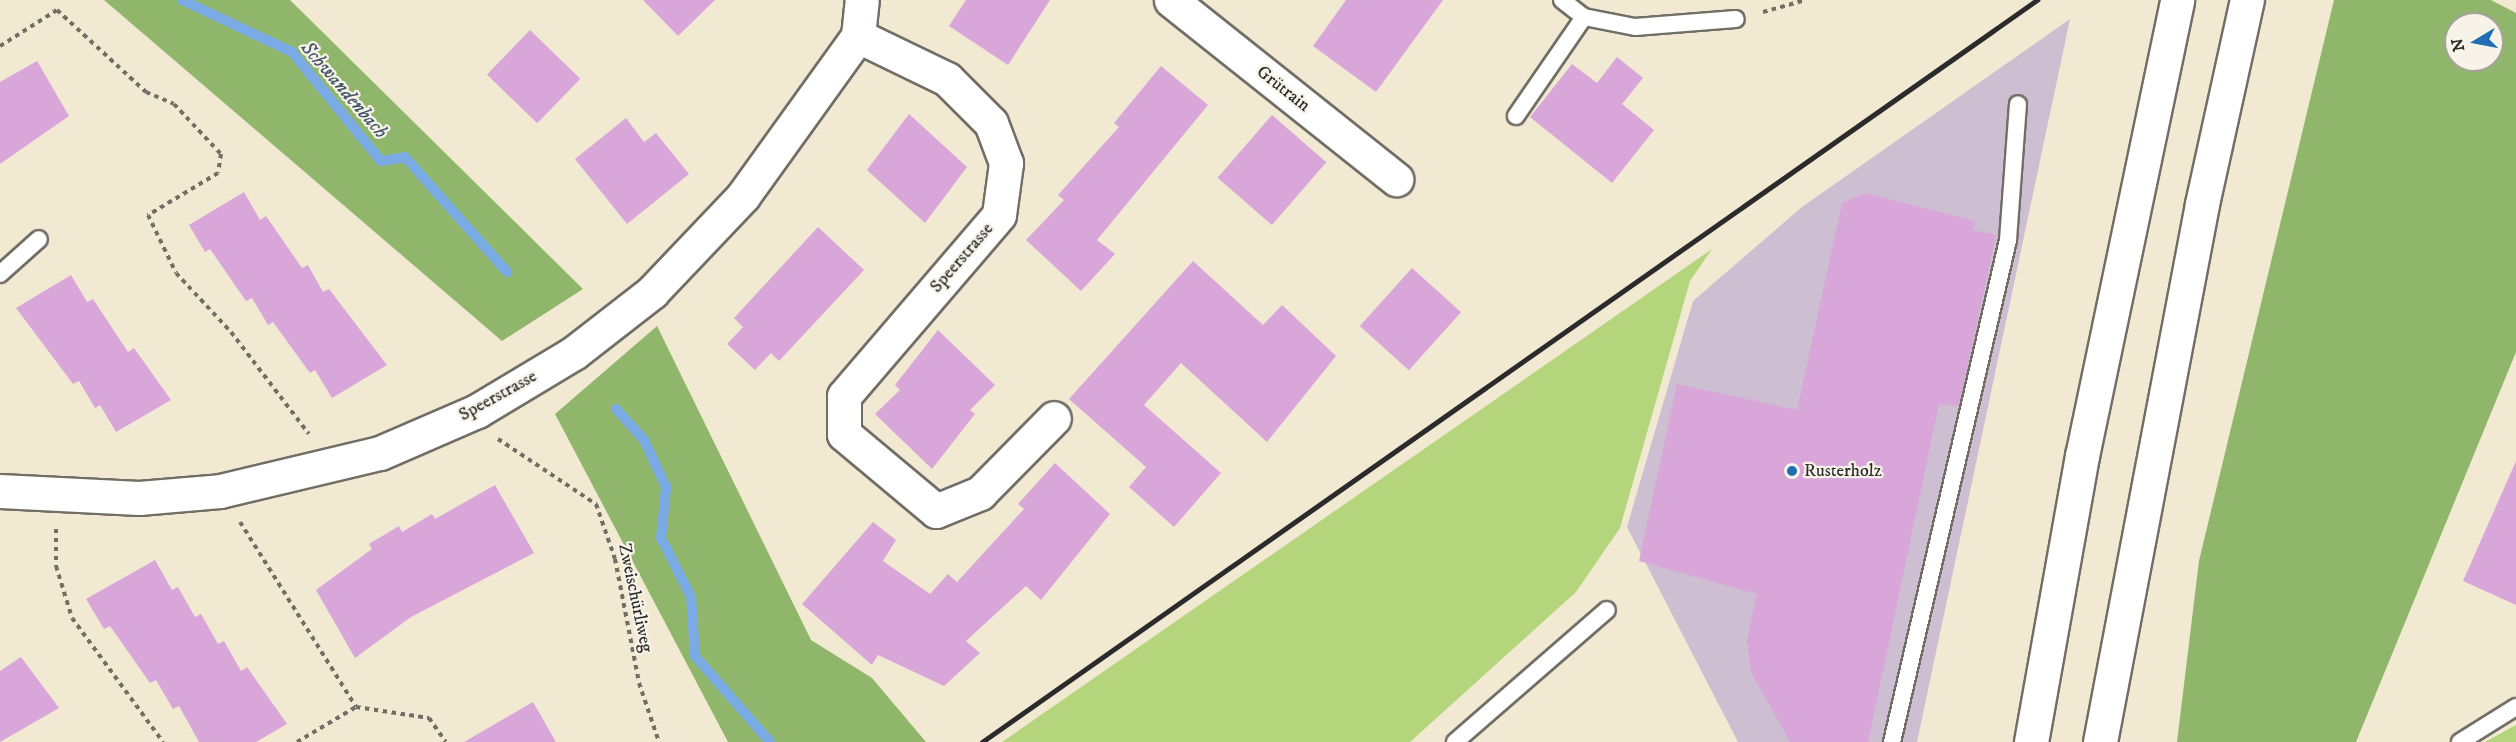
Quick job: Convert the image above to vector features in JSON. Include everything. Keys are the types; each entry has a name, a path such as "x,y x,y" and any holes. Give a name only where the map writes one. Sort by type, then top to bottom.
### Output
{"main road":[{"path":"858,36 861,0"},
{"name":"Grütrain","path":"1171,0 1396,179"},
{"path":"2031,742 2082,456 2177,0"},
{"path":"2100,742 2247,0"},
{"name":"Speerstrasse","path":"0,491 139,498 220,491 332,467 380,453 477,411 575,352 652,292 743,196 858,36 947,79 991,123 1006,163 999,215 844,396 844,434 936,511 980,493 1054,418"}],"lane":[{"path":"1562,0 1584,17 1635,27 1736,19"},
{"path":"1516,116 1584,17"},
{"path":"1892,742 2008,240 2018,104"},
{"path":"0,274 39,239"},
{"path":"1455,742 1607,610"},
{"path":"2460,742 2516,707"}],"path":[{"path":"1736,19 1806,0"},
{"path":"0,46 57,10 146,92 174,104 221,154 218,173 148,215 176,273 274,384 332,467"},
{"name":"Zweischürliweg","path":"477,411 506,449 596,504 615,559 639,683 659,742"},
{"path":"220,491 356,707"},
{"path":"56,495 56,566 72,618 163,742"},
{"path":"297,742 356,707 429,718 446,742"}],"shaded area":[{"path":"2070,19 1917,742 1738,742 1627,527 1693,301 1802,207"}],"green space":[{"path":"104,0 290,0 583,289 502,341"},
{"path":"2334,0 2491,0 2516,13 2516,352 2356,742 2177,742 2199,561"},
{"path":"1712,249 1690,281 1620,528 1576,592 1410,742 1002,742"},
{"path":"657,326 811,640 872,678 926,742 728,742 555,414"},
{"path":"2516,725 2516,742 2485,742"}],"building":[{"path":"643,0 715,0 678,36"},
{"path":"966,0 1050,0 1008,65 949,26"},
{"path":"1346,0 1443,0 1376,92 1313,46"},
{"path":"530,30 580,79 537,123 487,75"},
{"path":"1617,57 1643,78 1622,104 1654,130 1612,183 1530,117 1572,64 1597,83"},
{"path":"37,61 69,116 0,164 0,82"},
{"path":"1161,66 1208,105 1097,240 1115,254 1081,291 1026,240 1064,200 1058,195 1119,127 1114,123"},
{"path":"909,114 967,167 925,223 867,170"},
{"path":"1272,115 1326,162 1272,225 1218,178"},
{"path":"626,118 644,142 656,133 689,174 627,224 575,159"},
{"path":"244,192 260,220 266,216 302,268 308,265 323,292 329,289 387,365 332,398 315,370 310,373 273,322 268,325 252,298 246,301 210,249 205,252 189,225"},
{"name":"Rusterholz","path":"1865,193 1975,221 1973,230 1996,235 1959,406 1939,404 1868,742 1790,742 1751,672 1747,640 1757,594 1639,561 1677,384 1797,410 1842,203"},
{"path":"818,227 864,270 779,361 771,353 755,370 727,344 743,327 734,318"},
{"path":"1193,261 1263,325 1282,305 1336,356 1267,442 1181,363 1144,405 1221,473 1174,527 1129,487 1146,467 1069,399"},
{"path":"1412,268 1461,312 1409,370 1360,326"},
{"path":"71,275 87,302 93,299 128,352 134,348 171,400 116,432 100,405 95,408 79,381 73,384 16,308"},
{"path":"938,330 995,385 970,410 975,414 932,469 875,414 900,390 895,385"},
{"path":"2516,461 2516,605 2463,581"},
{"path":"1055,463 1110,514 1041,600 1026,586 966,641 980,653 944,686 878,655 872,665 802,604 873,522 896,540 883,561 930,594 948,574 957,582 1024,509 1018,504"},
{"path":"495,485 534,553 411,617 355,658 316,590 372,549 369,544 399,526 402,532 432,514 435,519"},
{"path":"155,560 172,590 178,587 195,617 201,614 218,644 224,641 241,671 247,667 287,724 256,742 199,742 179,706 173,709 156,680 150,683 110,626 104,629 86,599"},
{"path":"21,657 59,708 0,742 0,671"},
{"path":"533,702 556,742 464,742"}],"waterway":[{"name":"Schwandenbach","path":"182,0 292,52 381,161 405,157 507,272"},
{"name":"Schwandenbach","path":"616,409 644,440 666,487 661,538 691,597 695,656 770,742"}],"railway":[{"path":"982,742 2037,0"}],"place":[{"name":"Rusterholz","path":"1792,471"}]}
